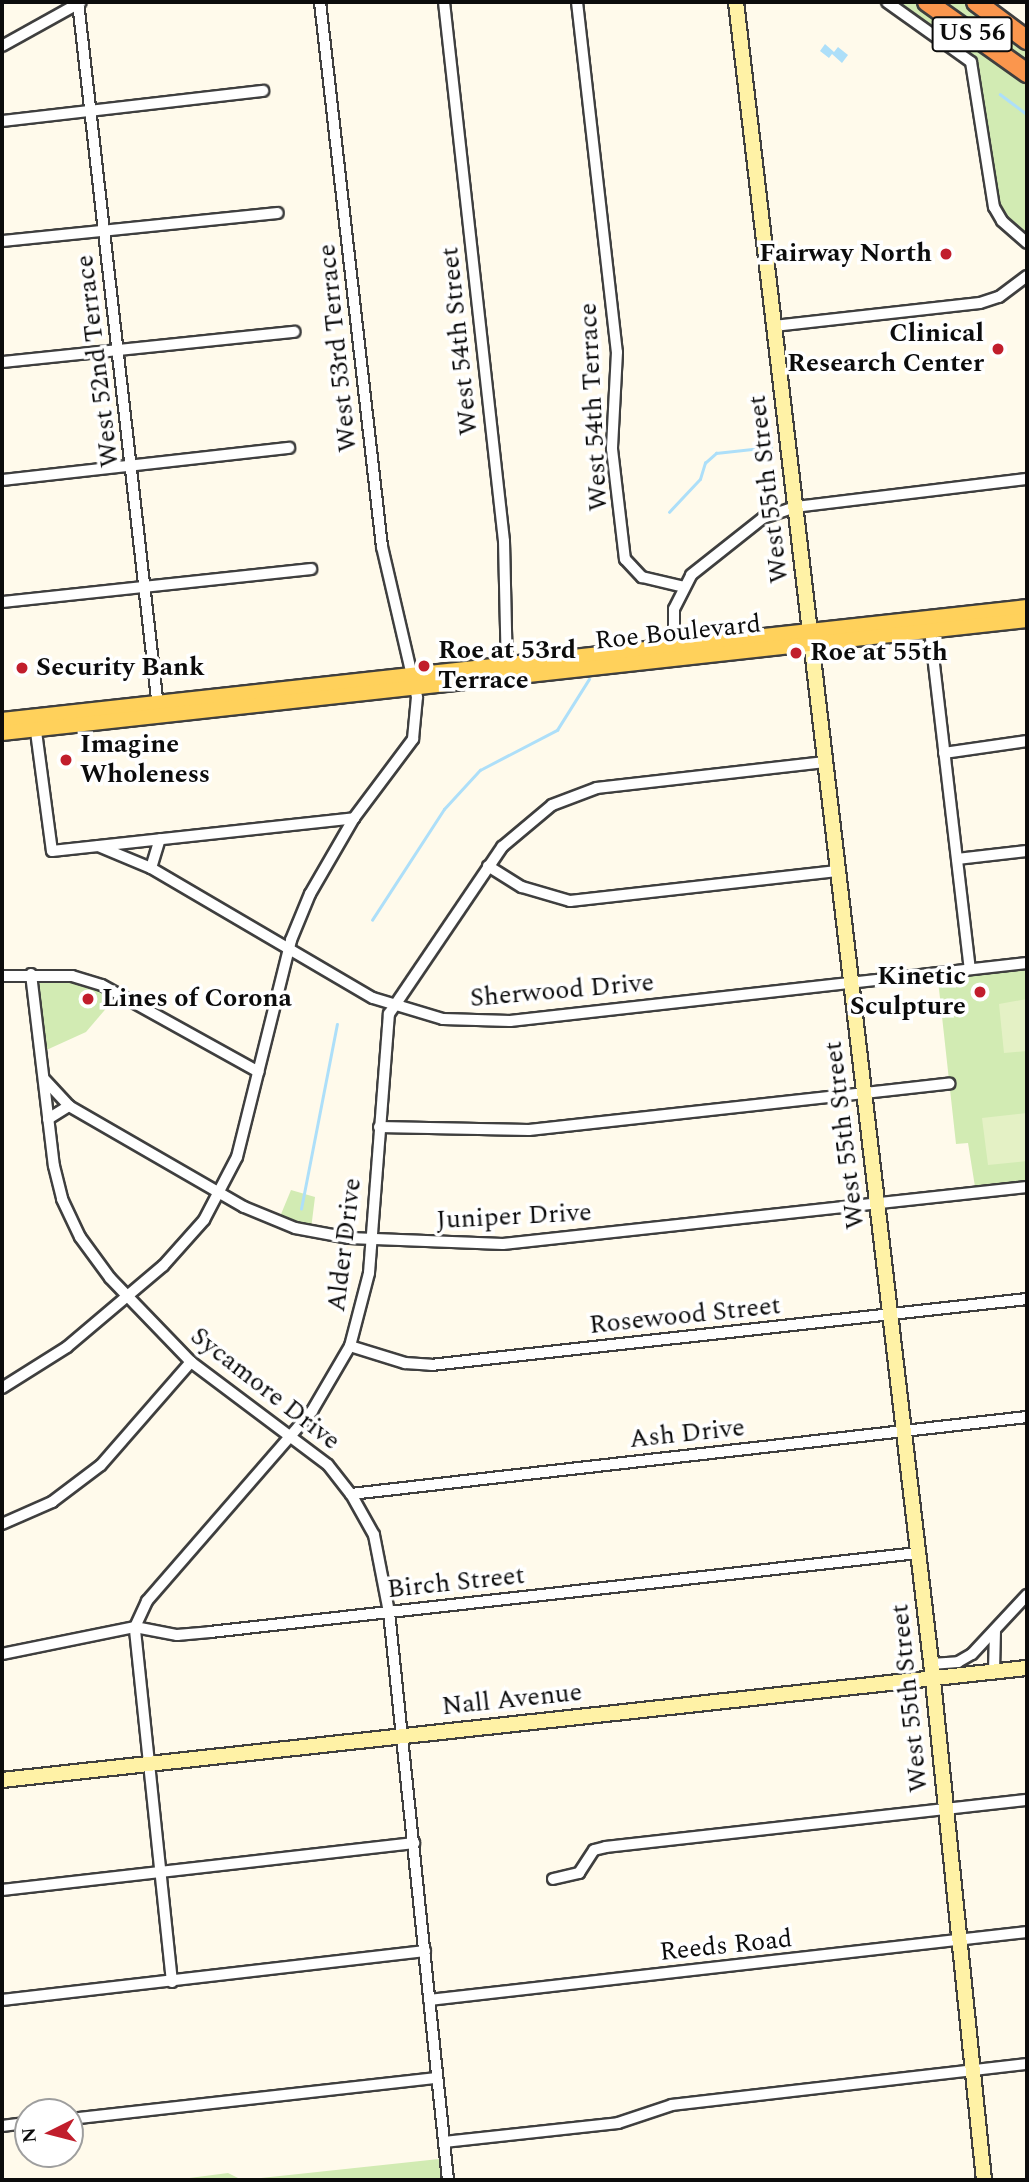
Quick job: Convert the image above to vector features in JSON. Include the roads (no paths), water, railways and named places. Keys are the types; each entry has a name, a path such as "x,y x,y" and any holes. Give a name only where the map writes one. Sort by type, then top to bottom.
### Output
{"highway":[{"name":"US 56","path":"928,2 1027,73"},
{"name":"US 56","path":"976,2 1027,40"}],"main road":[{"name":"Roe Boulevard","path":"2,733 35,723 811,635 1027,607"},
{"name":"Roe Boulevard","path":"507,670 674,643 930,630 1027,620"},
{"name":"Roe Boulevard","path":"2,720 35,723"}],"street":[{"path":"2,46 79,2"},
{"name":"West 52nd Terrace","path":"79,2 158,709"},
{"name":"West 53rd Terrace","path":"2,1388 49,1360 179,1251 220,1193 237,1157 289,950 310,894 354,818 413,738 418,715 382,547 320,2"},
{"name":"West 54th Street","path":"443,2 504,541 507,670"},
{"name":"West 54th Terrace","path":"577,2 617,352 612,449 622,546 632,571 684,587"},
{"name":"West 55th Street","path":"736,2 932,1671 984,2180"},
{"path":"887,2 971,62 994,207 1002,221 1027,243"},
{"path":"2,121 263,91"},
{"path":"2,241 278,213"},
{"path":"774,326 980,303 999,297 1027,276"},
{"path":"2,362 295,332"},
{"path":"2,481 289,448"},
{"path":"674,643 674,609 684,587 735,536 762,518 795,507 1027,479"},
{"path":"2,602 311,569"},
{"path":"930,630 970,969"},
{"path":"35,723 52,850 354,818"},
{"path":"944,753 1027,741"},
{"name":"Alder Drive","path":"135,1627 147,1601 320,1399 350,1346 365,1299 372,1240 386,1022 488,866 530,820 576,794 597,788 825,762"},
{"path":"151,869 160,839"},
{"name":"Sherwood Drive","path":"98,846 151,869 289,950 394,1006 425,1015 480,1022 1027,963"},
{"path":"957,859 1027,851"},
{"path":"488,866 522,887 570,901 839,871"},
{"name":"Sycamore Drive","path":"31,974 54,1166 74,1226 127,1297 191,1362 328,1465 351,1494 378,1546 389,1612 403,1737 447,2180"},
{"path":"2,976 72,976 102,985 259,1072"},
{"name":"Juniper Drive","path":"45,1080 69,1106 220,1193 295,1228 372,1240 503,1244 1027,1187"},
{"path":"379,1127 528,1130 949,1084"},
{"path":"48,1119 69,1106"},
{"name":"Rosewood Street","path":"350,1346 394,1361 431,1365 1027,1298"},
{"path":"2,1524 51,1502 101,1465 191,1362"},
{"name":"Ash Drive","path":"351,1494 1027,1417"},
{"name":"Birch Street","path":"2,1654 135,1627 177,1634 918,1553"},
{"path":"932,1671 958,1662 995,1631 1027,1595"},
{"path":"135,1627 172,1982"},
{"path":"994,1671 995,1631"},
{"name":"Nall Avenue","path":"2,1780 403,1737 932,1671 1027,1668"},
{"path":"553,1879 579,1873 594,1850 606,1847 1027,1800"},
{"path":"2,1890 414,1843"},
{"name":"Reeds Road","path":"429,2000 1027,1932"},
{"path":"2,2000 425,1951"},
{"path":"444,2143 618,2123 672,2105 1027,2064"},
{"path":"84,2117 437,2078"}],"water":[{"path":"825,44 834,52 838,47 848,55 842,63 832,54 829,58 820,51"}],"waterway":[{"path":"1000,94 1027,114"},
{"path":"669,512 700,479 705,463 716,453 771,447"},
{"path":"372,920 444,809 480,770 557,730 589,679"},
{"path":"301,1209 337,1024"}],"place":[{"name":"Fairway North","path":"946,254"},
{"name":"Clinical Research Center","path":"998,349"},
{"name":"Roe at 55th","path":"796,653"},
{"name":"Roe at 53rd Terrace","path":"424,666"},
{"name":"Security Bank","path":"22,668"},
{"name":"Imagine Wholeness","path":"66,760"},
{"name":"Kinetic Sculpture","path":"980,992"},
{"name":"Lines of Corona","path":"88,999"}]}
